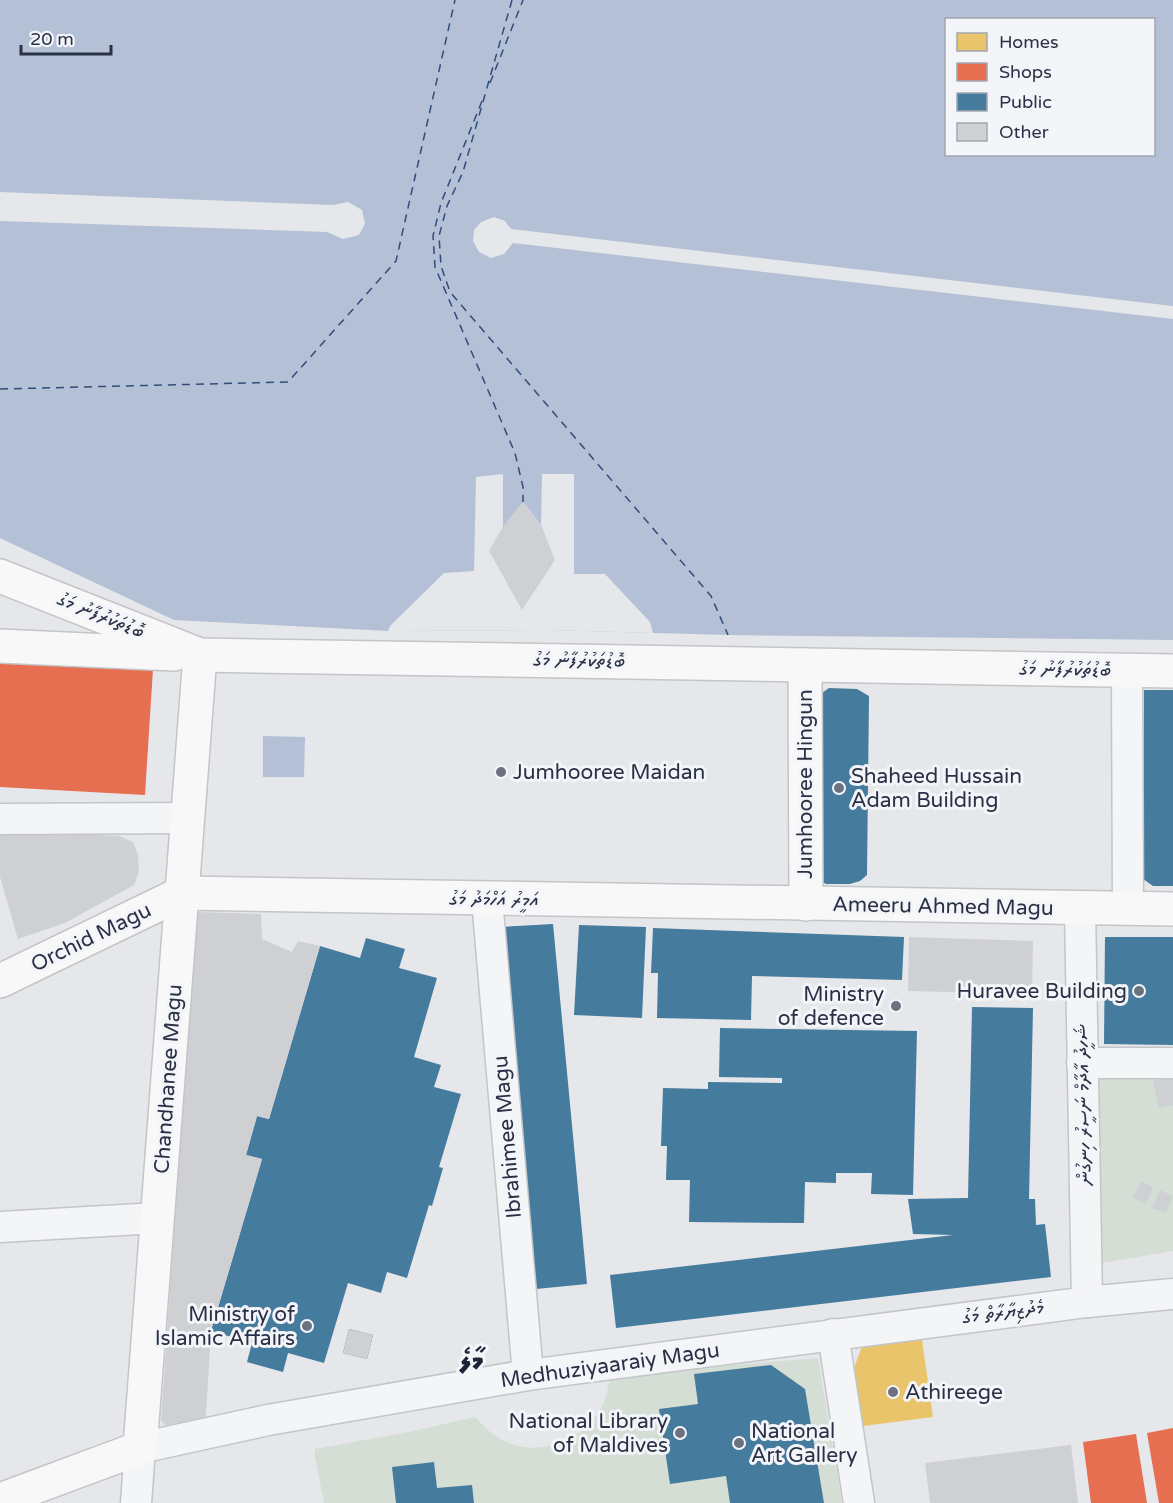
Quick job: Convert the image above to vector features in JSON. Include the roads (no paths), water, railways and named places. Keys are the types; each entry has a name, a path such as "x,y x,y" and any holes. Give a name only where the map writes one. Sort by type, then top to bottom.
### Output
{"street":[{"name":"ބޮޑުތަކުރުފާނު މަގު","path":"0,576 200,655 1173,671"},
{"path":"0,646 200,655"},
{"name":"Chandhanee Magu","path":"136,1503 200,655"},
{"name":"Jumhooree Hingun","path":"805,665 806,904"},
{"path":"1126,670 1128,909"},
{"path":"0,819 187,818"},
{"name":"އަމީރު އަހްމަދު މަގު","path":"182,893 806,904"},
{"name":"Orchid Magu","path":"0,981 182,893"},
{"name":"Ibrahimee Magu","path":"487,899 528,1375"},
{"name":"Ameeru Ahmed Magu","path":"806,904 1080,909"},
{"path":"1080,909 1173,909"},
{"name":"ޝަހީދު އާދާމް ނަސީރު ހިނގުން","path":"1080,909 1087,1302"},
{"path":"1082,1063 1173,1063"},
{"path":"0,1227 157,1218"},
{"name":"މެދުޒިޔާރާތް މަގު","path":"833,1334 1087,1302 1173,1294"},
{"path":"833,1334 859,1503"},
{"name":"Medhuziyaaraiy Magu","path":"140,1448 268,1420 528,1375 833,1334"},
{"path":"0,1500 140,1448"}],"water":[{"path":"0,0 1173,0 1173,640 728,635 548,630 388,631 174,620 0,538 0,221 327,232 343,239 359,235 365,224 362,210 348,202 333,205 0,192"},
{"path":"263,736 305,737 304,777 263,777"}],"place":[{"name":"Jumhooree Maidan","path":"501,772"},
{"name":"Shaheed Hussain Adam Building","path":"839,788"},
{"name":"Huravee Building","path":"1139,991"},
{"name":"Ministry of defence","path":"896,1006"},
{"name":"Ministry of Islamic Affairs","path":"307,1326"},
{"name":"Athireege","path":"893,1392"},
{"name":"National Library of Maldives","path":"680,1433"},
{"name":"National Art Gallery","path":"739,1443"}],"district":[{"name":"މާލެ","path":"471,1359"}]}
